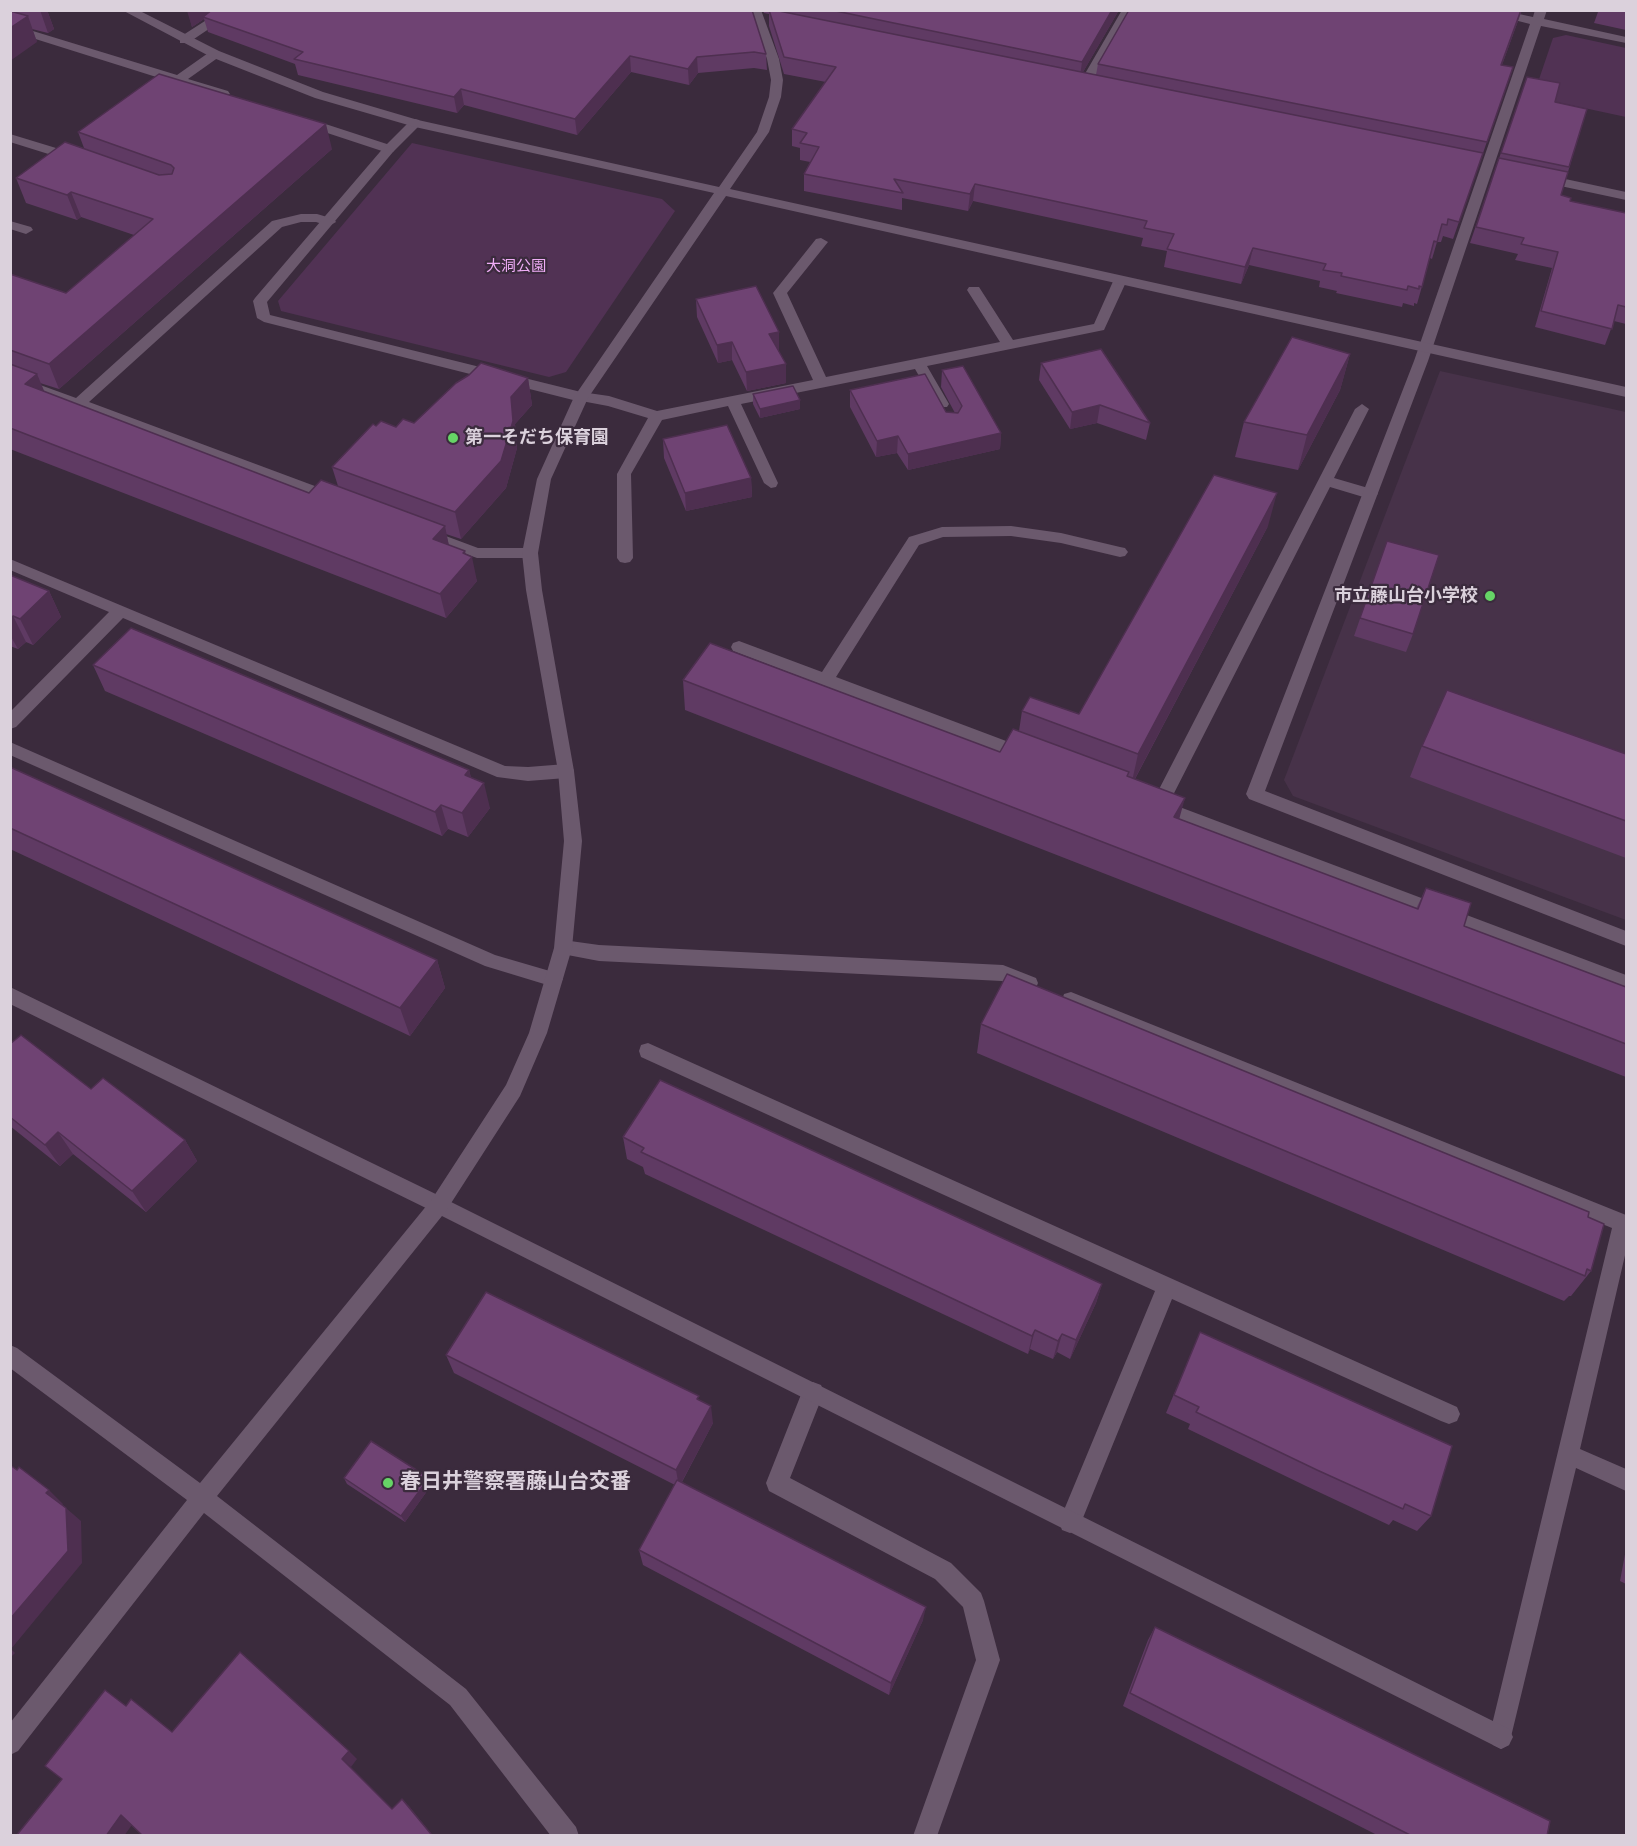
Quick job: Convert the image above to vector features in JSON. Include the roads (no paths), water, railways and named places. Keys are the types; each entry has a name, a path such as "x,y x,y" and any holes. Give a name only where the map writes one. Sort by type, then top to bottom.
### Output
{"street":[{"path":"128,10 215,54 319,95 414,123 1626,392"},
{"path":"184,40 231,10"},
{"path":"1085,84 1128,10"},
{"path":"1481,10 1539,16 1626,40"},
{"path":"1539,16 1426,348 1255,794 1626,939"},
{"path":"10,1743 202,1498 439,1205 513,1090 538,1033 563,948 573,841 566,771 530,553 544,479 561,436 581,397 763,132 775,97 777,80 773,59 756,17"},
{"path":"10,27 235,98"},
{"path":"162,92 215,54"},
{"path":"290,116 390,149"},
{"path":"414,123 260,301 264,318 581,397 609,401 657,416 1099,327 1120,280"},
{"path":"10,138 80,157"},
{"path":"1534,176 1626,196"},
{"path":"79,403 277,224 301,218 317,218 329,222"},
{"path":"10,225 26,230"},
{"path":"821,242 780,293 821,383"},
{"path":"974,290 1009,345"},
{"path":"919,364 947,414"},
{"path":"10,378 345,503"},
{"path":"733,401 771,483"},
{"path":"1159,806 1362,409"},
{"path":"625,558 624,474 657,416"},
{"path":"1325,480 1370,495"},
{"path":"411,528 477,554 530,553"},
{"path":"826,680 914,541 942,532 1011,531 1062,538 1120,552"},
{"path":"10,564 503,772 528,774 566,771"},
{"path":"10,723 121,610"},
{"path":"739,647 1037,760"},
{"path":"10,748 491,961 554,979"},
{"path":"1137,798 1626,983"},
{"path":"10,995 439,1205 1501,1737 1625,1224 1003,973 599,953 563,948"},
{"path":"648,1051 1449,1414"},
{"path":"1070,1522 1167,1286"},
{"path":"10,1355 202,1498 458,1697 567,1836"},
{"path":"813,1392 777,1483 943,1571 973,1601 988,1660 925,1836"},
{"path":"1568,1454 1626,1480"}],"place":[{"name":"第一そだち保育園","path":"453,438"},
{"name":"市立藤山台小学校","path":"1490,596"},
{"name":"春日井警察署藤山台交番","path":"388,1483"}],"park label":[{"name":"大洞公園","path":"516,267"}]}
